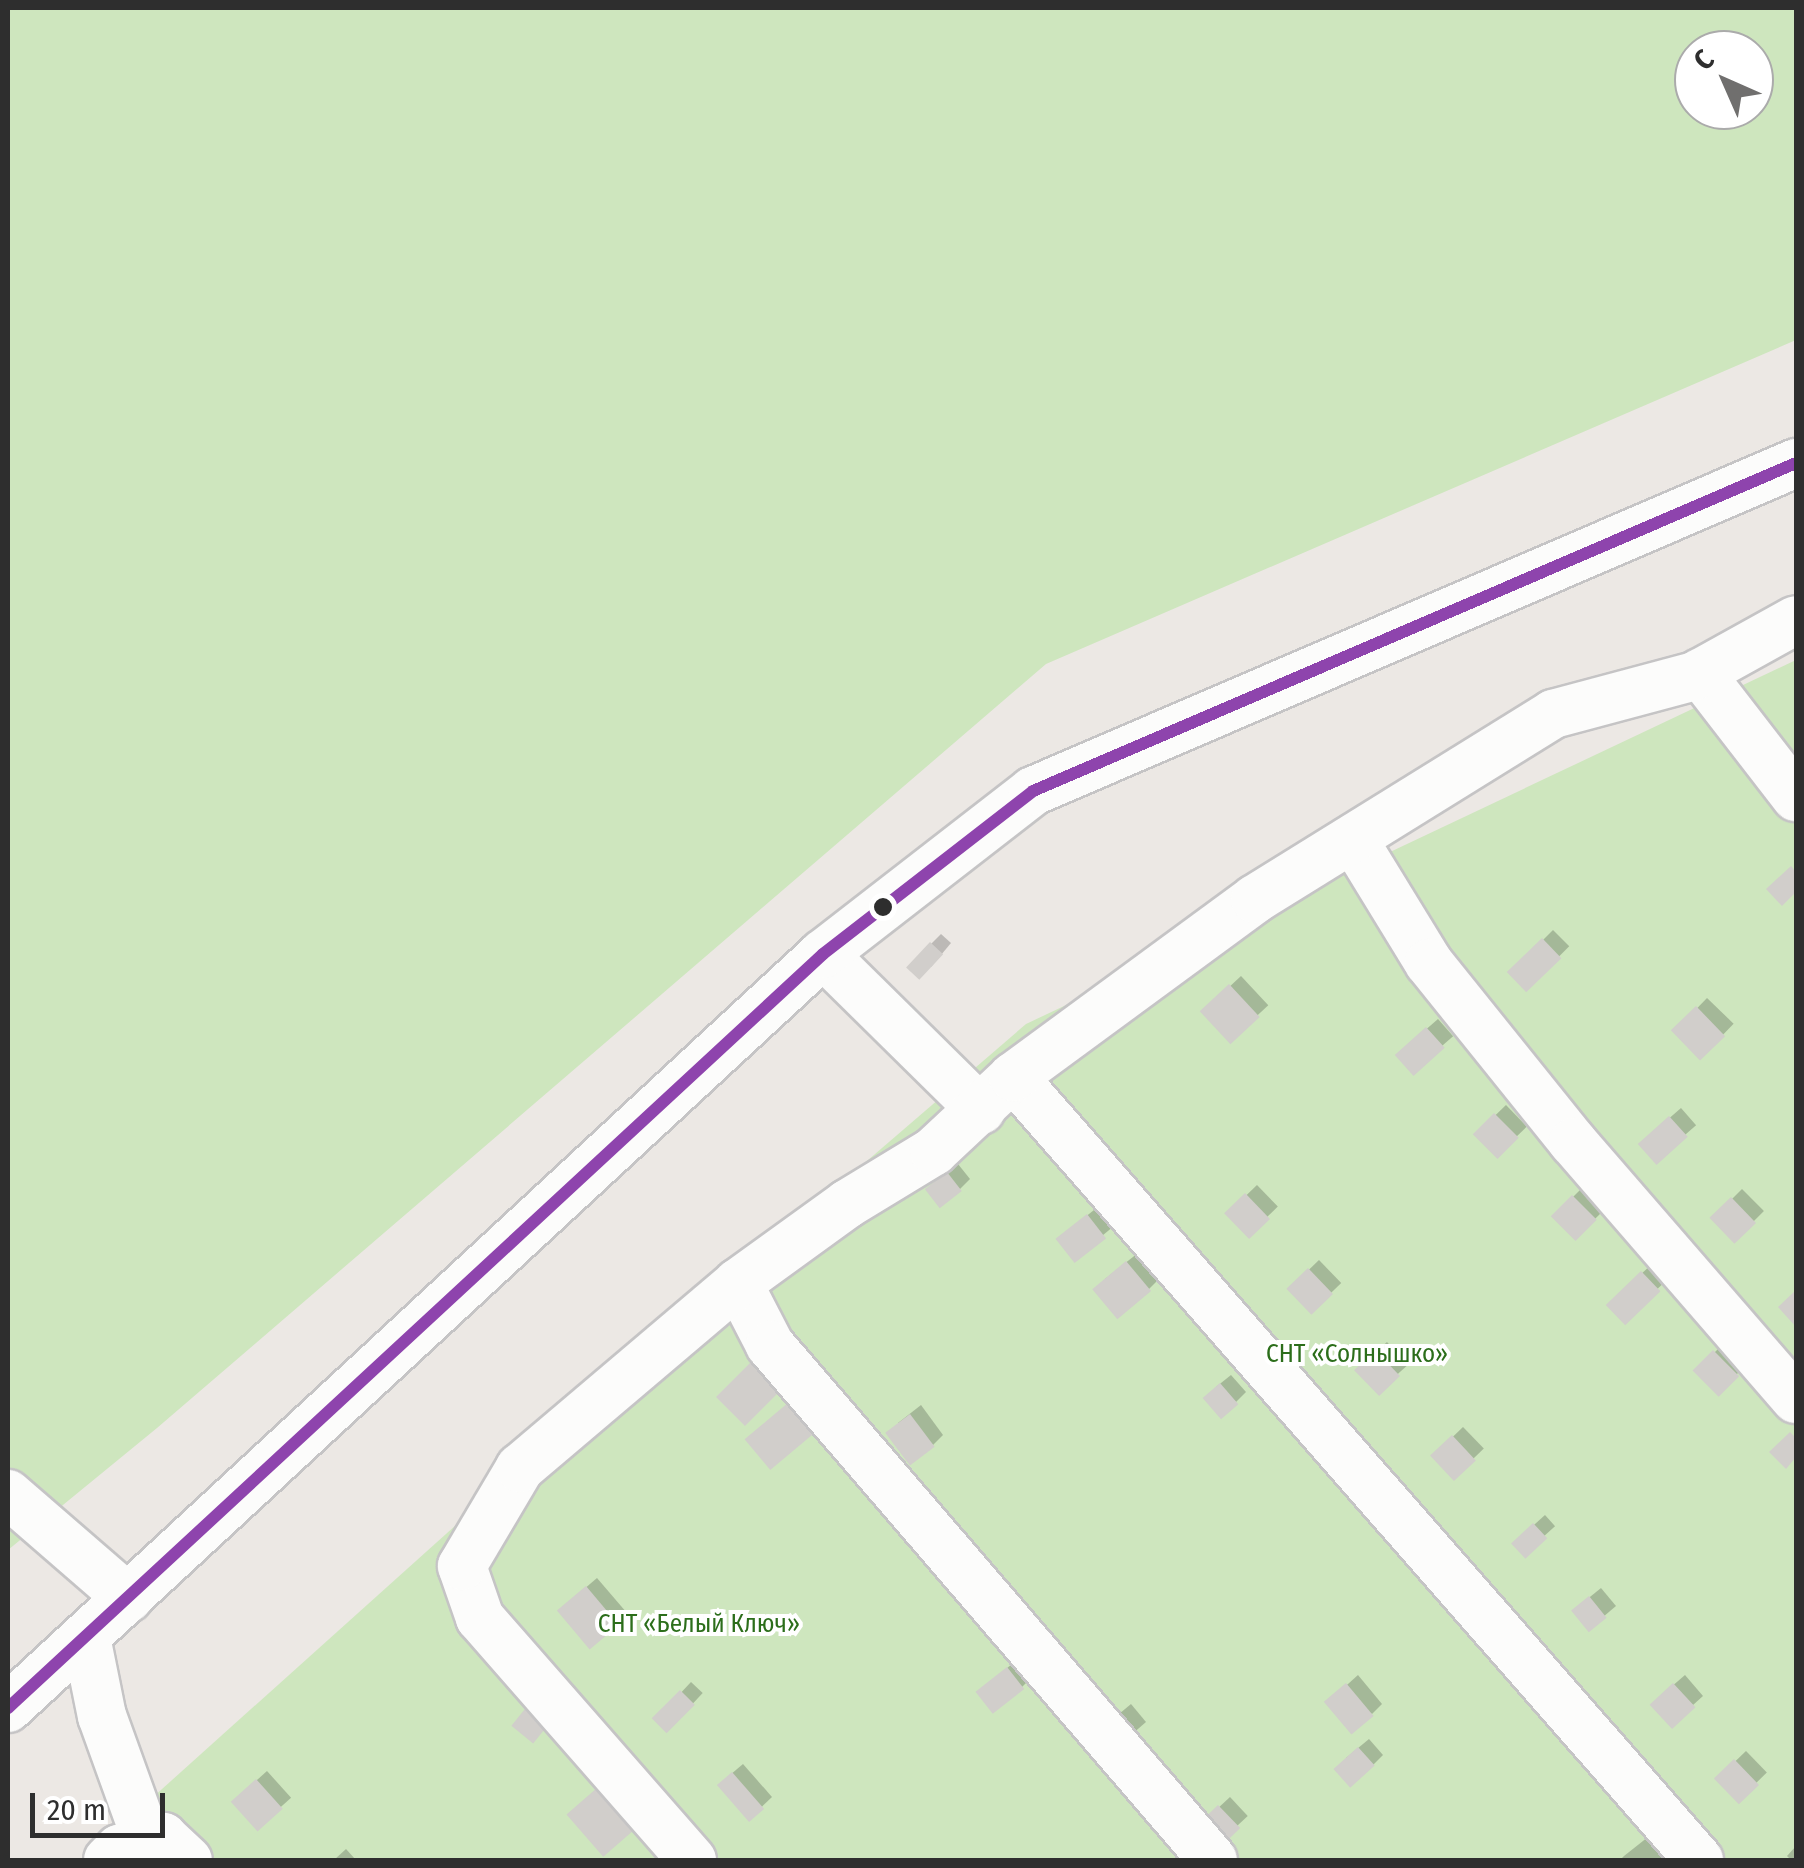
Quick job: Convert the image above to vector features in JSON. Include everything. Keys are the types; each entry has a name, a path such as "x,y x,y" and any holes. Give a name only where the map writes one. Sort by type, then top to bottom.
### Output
{"street":[{"path":"8,1708 822,954 1033,791 1796,463"},
{"path":"692,1860 480,1618 462,1566 520,1468 738,1283 847,1204 934,1151 997,1094 1255,899 1553,714 1700,673 1796,620"},
{"path":"1700,673 1796,797"},
{"path":"1353,839 1428,963 1574,1142 1796,1399"},
{"path":"822,954 997,1094 1699,1860"},
{"path":"738,1283 770,1345 1212,1860"},
{"path":"8,1494 128,1598"},
{"path":"86,1637 102,1716 148,1854"}],"green space":[{"path":"8,8 1796,8 1796,340 1046,664 157,1428 8,1550"},
{"name":"СНТ «Солнышко»","path":"1796,660 1796,1860 83,1860 731,1278 1026,1024"}],"building":[{"path":"1791,866 1796,872 1796,892 1782,906 1766,889"},
{"path":"1542,938 1561,958 1526,992 1507,972"},
{"path":"930,942 943,954 919,980 906,968"},
{"path":"1229,984 1260,1017 1230,1044 1200,1011"},
{"path":"1696,1006 1725,1036 1700,1061 1671,1030"},
{"path":"1426,1027 1445,1048 1414,1076 1395,1055"},
{"path":"1494,1113 1519,1138 1498,1159 1473,1134"},
{"path":"1669,1116 1688,1137 1657,1165 1638,1144"},
{"path":"947,1172 962,1191 940,1208 925,1189"},
{"path":"1245,1193 1270,1219 1249,1239 1224,1213"},
{"path":"1572,1195 1597,1220 1576,1241 1551,1216"},
{"path":"1731,1197 1756,1223 1734,1244 1709,1218"},
{"path":"1087,1214 1106,1238 1075,1263 1055,1239"},
{"path":"1126,1261 1151,1291 1117,1319 1092,1289"},
{"path":"1308,1268 1333,1294 1311,1315 1286,1289"},
{"path":"1641,1271 1660,1291 1625,1325 1606,1305"},
{"path":"1796,1290 1796,1327 1778,1307"},
{"path":"1375,1350 1400,1376 1379,1396 1354,1370"},
{"path":"1713,1350 1739,1376 1719,1397 1692,1371"},
{"path":"757,1356 786,1385 745,1426 716,1397"},
{"path":"1220,1383 1238,1404 1221,1419 1203,1398"},
{"path":"789,1402 815,1433 770,1470 745,1439"},
{"path":"910,1414 935,1447 910,1465 885,1433"},
{"path":"1790,1432 1796,1438 1796,1457 1786,1469 1769,1452"},
{"path":"1452,1435 1476,1461 1454,1481 1430,1455"},
{"path":"1533,1523 1547,1538 1525,1559 1511,1543"},
{"path":"586,1586 619,1625 590,1649 557,1610"},
{"path":"1589,1596 1607,1618 1589,1632 1571,1610"},
{"path":"1007,1667 1024,1689 993,1714 975,1692"},
{"path":"1346,1683 1374,1716 1351,1735 1324,1702"},
{"path":"1673,1683 1696,1707 1672,1729 1650,1705"},
{"path":"680,1690 695,1705 667,1733 652,1718"},
{"path":"529,1704 551,1722 533,1743 511,1726"},
{"path":"1358,1747 1375,1766 1350,1788 1333,1769"},
{"path":"1734,1759 1759,1785 1739,1804 1714,1778"},
{"path":"732,1772 764,1809 749,1822 717,1785"},
{"path":"256,1779 283,1809 257,1831 231,1802"},
{"path":"605,1781 642,1823 603,1857 567,1814"},
{"path":"1218,1805 1240,1828 1222,1845 1200,1822"}],"transit line":[{"path":"8,1708 823,954 1033,791 1796,463"}],"park label":[{"name":"СНТ «Белый Ключ»","path":"699,1624"}]}
